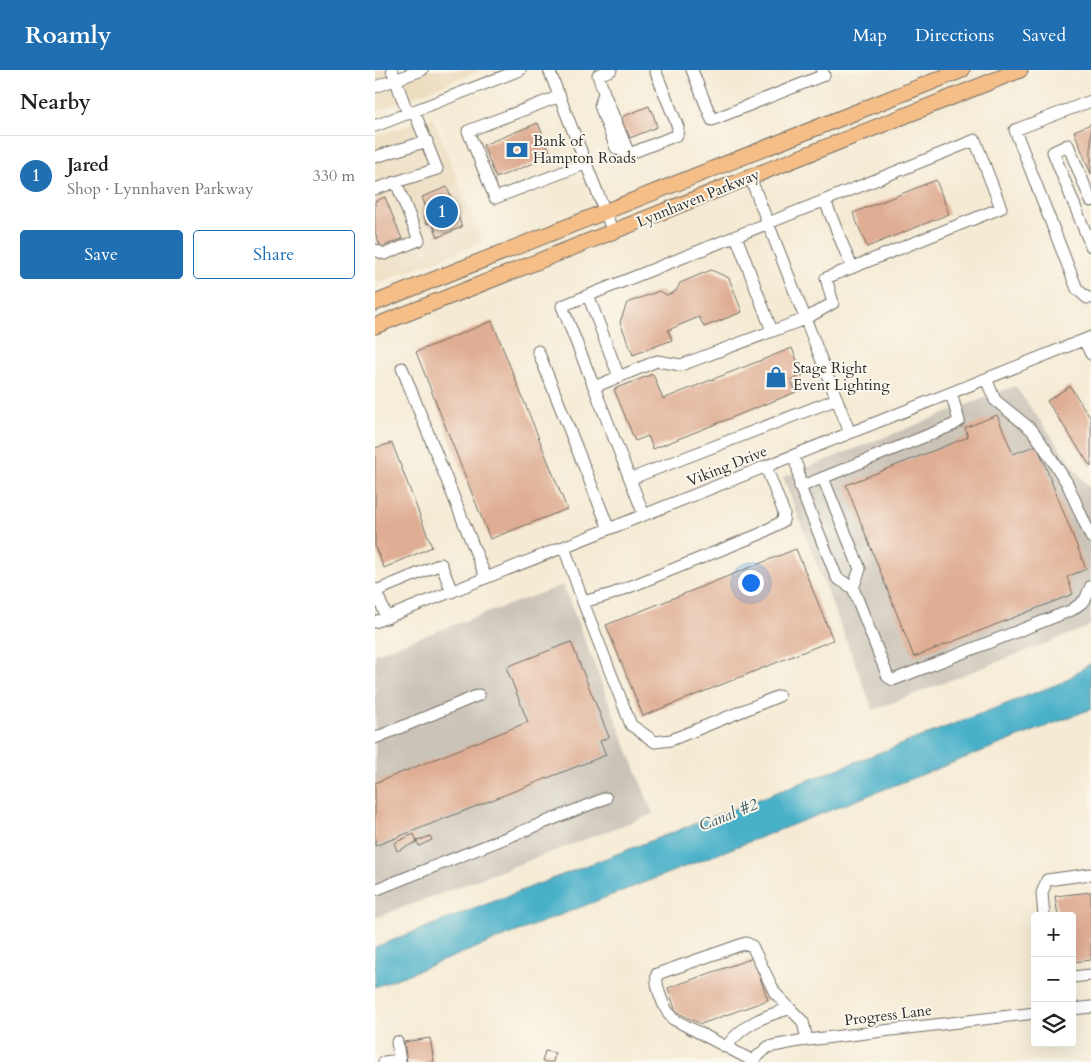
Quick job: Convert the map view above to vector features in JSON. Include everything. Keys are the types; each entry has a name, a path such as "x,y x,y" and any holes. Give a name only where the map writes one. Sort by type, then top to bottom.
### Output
{"main road":[{"name":"Lynnhaven Parkway","path":"375,303 962,70"},
{"name":"Lynnhaven Parkway","path":"375,326 1020,70"}],"street":[{"path":"375,87 393,75 422,70"},
{"path":"375,126 411,113 504,73 520,70"},
{"path":"549,70 613,232"},
{"path":"611,70 598,75 629,154 677,135 678,126 655,70"},
{"path":"692,70 712,120 824,75 822,70"},
{"path":"375,189 437,170 427,141 393,75"},
{"path":"560,96 468,131 495,198 587,163"},
{"path":"1091,101 1015,130 1077,290 1087,298 1091,298"},
{"path":"594,387 657,361 681,365 805,319 833,303 826,278 1001,208 975,140 562,306 630,479 645,515"},
{"path":"375,157 427,141"},
{"path":"1091,201 1068,146 1053,152 1089,232 1091,246"},
{"path":"750,177 850,433"},
{"path":"375,250 385,254 419,240 396,182"},
{"path":"825,200 853,268"},
{"path":"736,236 772,331"},
{"path":"588,295 619,377"},
{"path":"1087,339 1091,354"},
{"name":"Viking Drive","path":"375,622 1087,339"},
{"path":"538,351 609,529"},
{"path":"402,368 486,578"},
{"path":"987,379 995,400 1032,430 1042,444 1067,483 1091,537"},
{"path":"800,487 953,425 959,421 958,411 951,393"},
{"path":"630,479 837,399"},
{"path":"793,456 798,469 800,487 837,578 853,588 888,677 893,680 1072,610 1085,600 1091,586"},
{"path":"583,602 612,594 759,534 783,522 783,513 766,467"},
{"path":"823,478 860,568 853,588"},
{"path":"563,548 631,725 655,742 671,740 779,696"},
{"path":"387,618 375,590 441,564 452,592"},
{"path":"375,738 479,695"},
{"path":"375,890 606,798"},
{"path":"1044,912 1042,893 1047,880 1091,874"},
{"path":"752,1061 673,1019 668,1014 656,981 657,974 746,943 752,946 775,993 803,1022 807,1040"},
{"path":"1076,977 1091,975"},
{"path":"1076,1009 1091,1007"},
{"path":"726,1047 734,1036 747,1026 772,1014 789,1009"},
{"name":"Progress Lane","path":"752,1061 768,1047 807,1040 1031,1013"},
{"path":"384,1062 400,1061 397,1042"}],"shaded area":[{"path":"375,70 480,70 375,112"},
{"path":"433,118 482,242 375,284 375,136"},
{"path":"1015,386 1091,491 1091,623 1088,627 873,710 783,477"},
{"path":"563,585 653,814 375,918 375,654"}],"water":[{"name":"Canal #2","path":"1091,663 1091,709 375,987 375,947 1063,682"}],"building":[{"path":"649,106 657,127 630,138 627,130 615,134 611,126 623,121 622,117"},
{"name":"Bank of Hampton Roads","path":"538,123 552,156 496,178 483,145"},
{"path":"1091,124 1091,174 1074,131"},
{"path":"936,180 949,214 867,247 853,213"},
{"path":"447,187 462,227 438,237 432,222 427,224 424,215 428,213 422,197"},
{"path":"385,197 402,239 381,247 375,233 375,201"},
{"path":"711,270 729,278 742,312 704,327 699,317 668,330 672,340 633,355 620,322 627,303 659,291 667,295 676,291 680,283"},
{"path":"492,321 567,509 490,539 416,352"},
{"path":"792,348 803,375 791,380 796,392 653,449 648,436 635,441 614,389 653,374 663,399"},
{"path":"1070,386 1091,419 1091,467 1047,401"},
{"path":"997,415 1013,454 1037,445 1086,569 1067,577 1073,594 914,657 846,485 968,437 965,428"},
{"path":"392,443 432,547 384,568 375,547 375,448"},
{"path":"796,549 833,640 643,716 606,625"},
{"path":"571,642 609,737 600,741 606,755 375,846 375,783 528,722 506,667"},
{"path":"414,834 417,842 397,851 394,843"},
{"path":"430,836 432,840 419,846 417,841"},
{"path":"1091,892 1091,960 1076,962 1076,912 1057,912 1055,896"},
{"path":"753,958 768,1000 701,1024 676,1012 668,988"},
{"path":"430,1038 434,1062 407,1062 404,1042"},
{"path":"545,1051 555,1053 553,1062 542,1062"}],"place":[{"name":"Bank of Hampton Roads","path":"517,150"},
{"name":"Jared","path":"442,212"},
{"name":"Stage Right Event Lighting","path":"776,377"}]}
